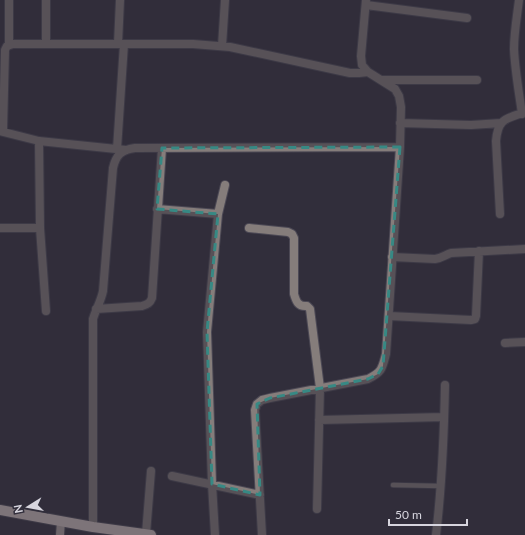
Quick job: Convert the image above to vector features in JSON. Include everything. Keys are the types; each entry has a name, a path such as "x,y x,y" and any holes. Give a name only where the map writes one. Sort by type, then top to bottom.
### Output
{"main road":[{"path":"0,510 93,527 149,535"},
{"path":"60,535 61,521"}],"street":[{"path":"9,0 9,45 5,50 2,131 39,140 126,150"},
{"path":"46,0 46,44"},
{"path":"117,149 121,44 120,0"},
{"path":"222,46 225,0"},
{"path":"500,214 496,141 497,131 501,123 506,119 523,113 516,77 514,49 519,0"},
{"path":"262,535 255,410 257,404 262,400 270,398 368,379 378,374 383,366 386,354 400,147 401,107 399,96 395,89 368,72 362,65 361,56 366,3 467,18"},
{"path":"9,45 192,44 222,46 350,72 368,72"},
{"path":"381,80 477,80"},
{"path":"400,123 471,126 501,123"},
{"path":"39,140 40,228 46,311"},
{"path":"93,527 93,330 96,309 101,301 103,291 113,168 115,160 119,154 126,150 135,148 400,147"},
{"path":"96,309 142,306 148,304 152,298 162,148"},
{"path":"215,535 207,332 218,214 225,185"},
{"path":"157,209 218,214"},
{"path":"0,228 40,228"},
{"path":"249,228 288,232 292,234 294,238 294,294 298,304 304,307 307,306 310,309 320,388 317,509"},
{"path":"392,257 435,259 451,253 525,249"},
{"path":"389,316 475,319 479,251"},
{"path":"505,343 525,342"},
{"path":"436,535 441,486 444,385"},
{"path":"319,420 444,417"},
{"path":"149,535 151,471"},
{"path":"172,476 260,495"}],"lane":[{"path":"393,485 441,486"}],"highlighted area":[{"path":"400,147 383,366 378,374 368,379 270,398 257,404 260,495 212,484 207,332 218,214 157,209 162,148"}]}
